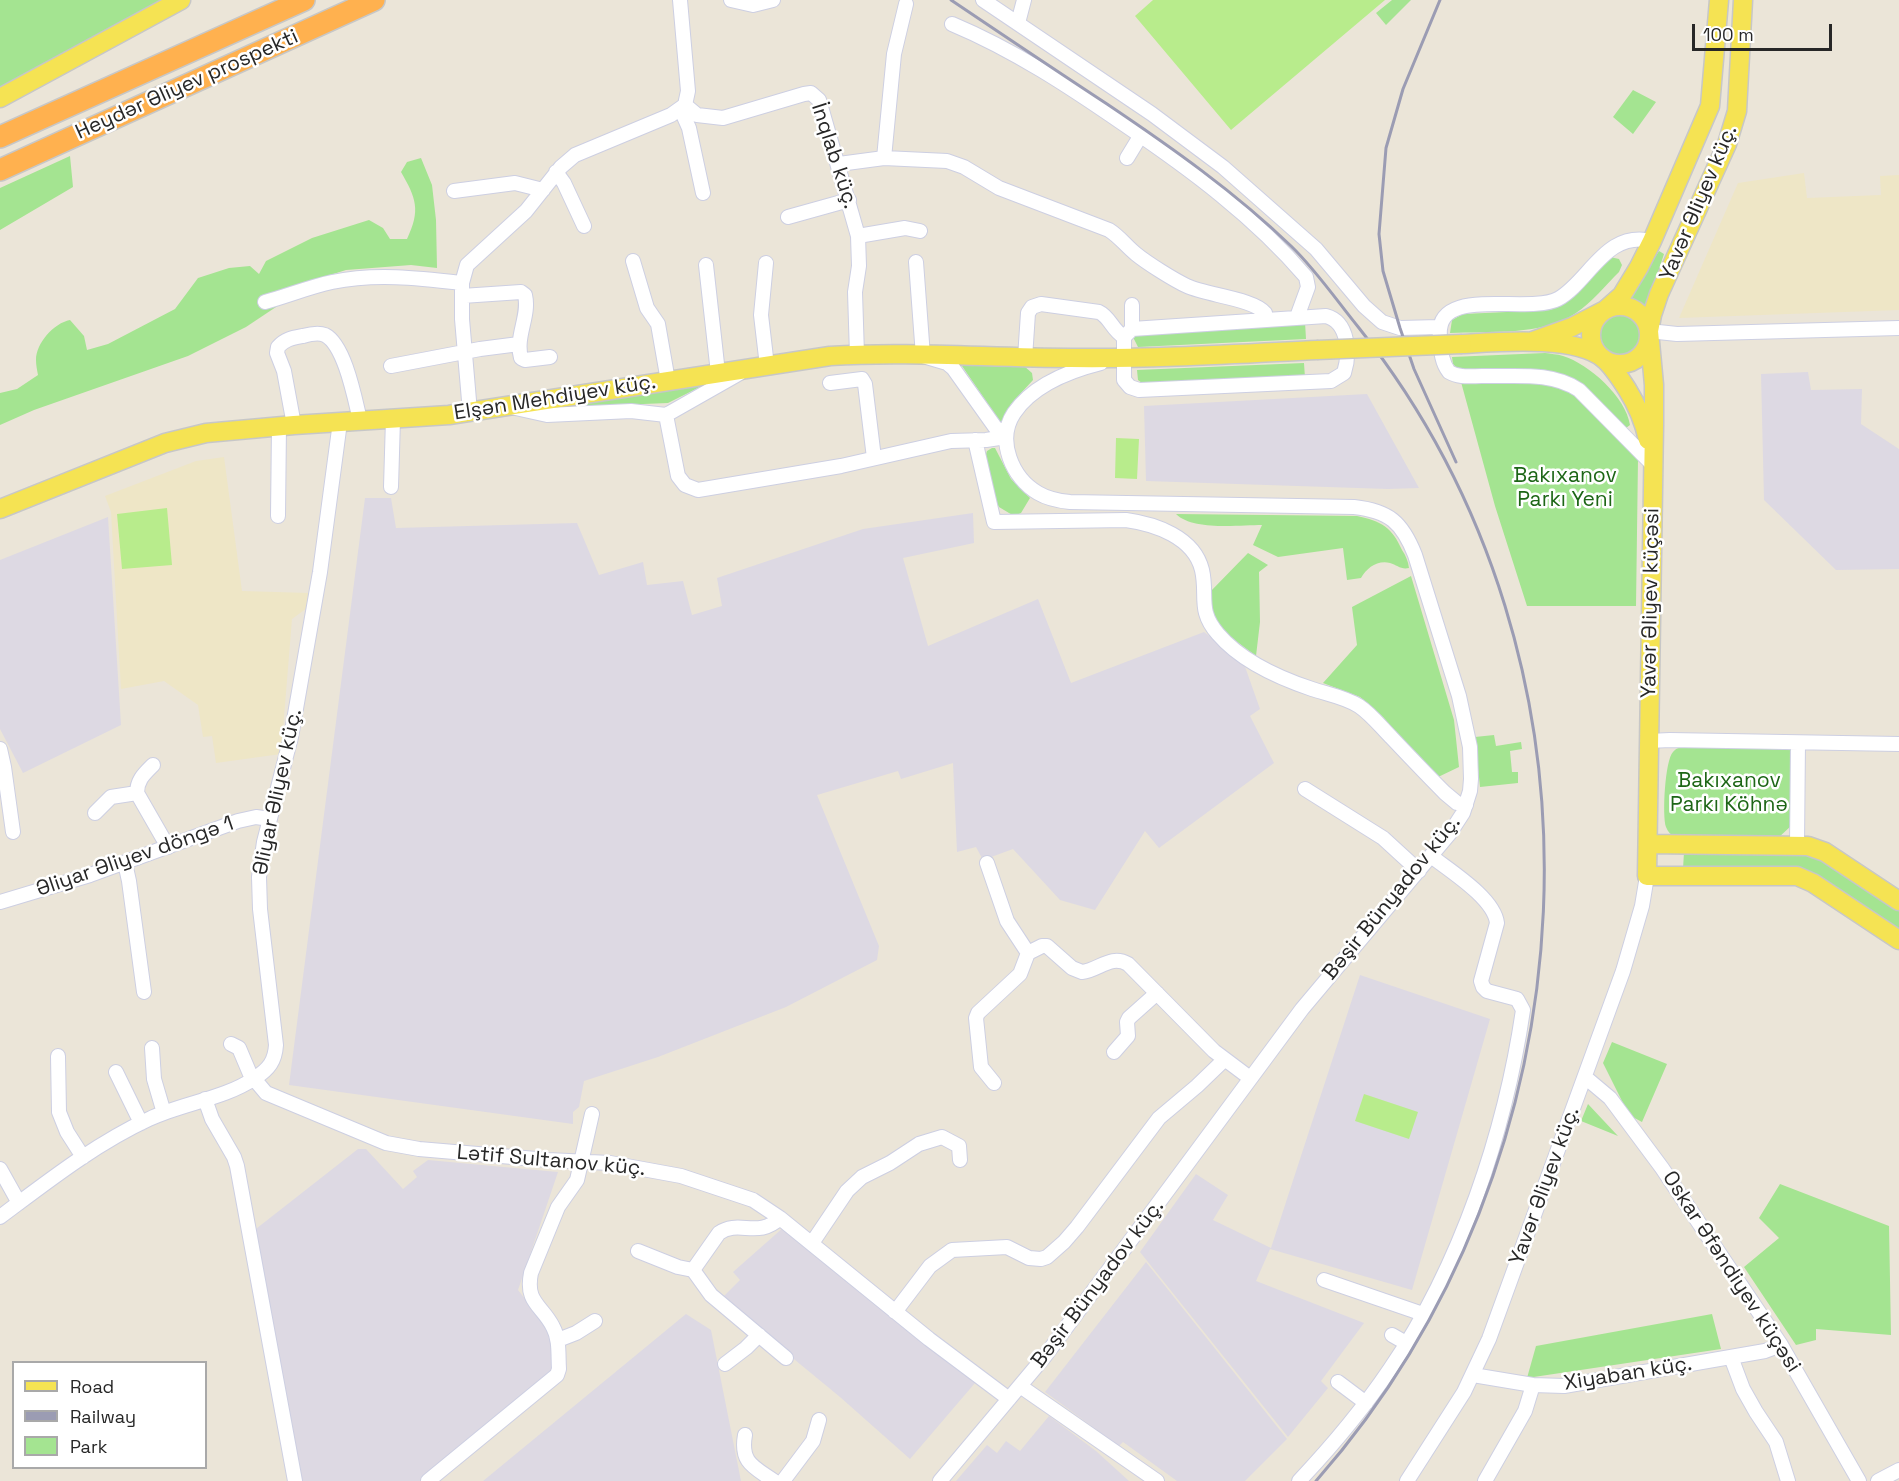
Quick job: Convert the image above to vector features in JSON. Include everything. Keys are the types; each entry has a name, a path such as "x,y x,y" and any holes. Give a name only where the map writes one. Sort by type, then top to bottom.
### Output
{"highway":[{"name":"Heydər Əliyev prospekti","path":"0,137 304,0"},
{"name":"Heydər Əliyev prospekti","path":"0,170 375,0"}],"main road":[{"path":"0,98 181,0"},
{"name":"Yavər Əliyev küç.","path":"1605,310 1622,295 1652,241 1710,106 1719,0"},
{"name":"Yavər Əliyev küç.","path":"1649,331 1652,315 1677,252 1735,122 1743,0"},
{"path":"1652,241 1677,252"},
{"path":"1533,341 1619,306 1633,309 1644,318 1649,331 1654,385 1653,465"},
{"path":"1605,310 1593,324 1591,333 1596,351 1617,373 1639,411 1653,465"},
{"path":"1533,341 1575,348 1618,364 1634,360 1646,348 1649,331"},
{"name":"Elşən Mehdiyev küç.","path":"0,508 188,436 287,425 470,412 830,356 1123,358 1533,341"},
{"name":"Yavər Əliyev küçəsi","path":"1649,741 1653,465"},
{"path":"1649,741 1647,876 1797,876 1813,883 1899,940"},
{"path":"1648,838 1676,844 1797,844 1825,852 1899,901"}],"street":[{"path":"680,0 688,91 683,108 703,193"},
{"path":"731,0 753,5 773,0"},
{"path":"983,0 1152,114 1223,167 1316,249 1364,306 1382,322 1400,328 1439,327"},
{"path":"1018,23 1024,0"},
{"path":"884,158 894,54 906,4"},
{"path":"952,24 1000,46 1085,97 1176,159 1220,194 1264,233 1306,277 1308,287 1297,317"},
{"name":"İnqlab küç.","path":"683,108 702,117 723,118 811,93 819,100 858,236 859,266 855,292 858,355"},
{"path":"470,412 463,352 462,290 467,265 526,212 556,172 568,161 583,151 683,108"},
{"path":"1127,158 1141,135"},
{"path":"838,164 884,158 932,159 956,164 999,188 1109,230 1124,240 1139,256 1187,286 1256,306 1265,313 1266,320"},
{"path":"556,172 564,183 584,226"},
{"path":"454,191 515,183 543,190"},
{"path":"788,218 849,200"},
{"path":"858,236 905,228 920,231"},
{"path":"1652,241 1634,240 1608,251 1558,298 1538,304 1456,308 1445,315 1439,327 1442,359 1449,372 1464,376 1543,377 1570,384 1579,390 1653,465"},
{"path":"633,261 647,308 658,324 668,381"},
{"path":"916,262 923,356 947,363 953,368 995,427 1006,437"},
{"path":"766,263 761,315 766,366"},
{"path":"706,265 718,373"},
{"path":"265,302 330,283 353,279 403,277 462,290 521,292 525,295 526,310 519,344 521,358 525,360 550,357"},
{"path":"1025,358 1028,314 1032,307 1041,304 1099,312 1104,314 1117,333 1128,333 1297,317 1326,316 1342,326 1347,365 1344,373 1337,379 1325,382 1138,390 1130,387 1124,380 1123,358 1128,333 1132,305"},
{"path":"1649,331 1677,334 1899,328"},
{"path":"278,516 287,425 284,371 277,353 278,347 289,338 319,333 328,336 336,344 360,420"},
{"path":"390,366 519,344"},
{"path":"1006,437 1014,413 1031,394 1070,372 1123,358"},
{"path":"509,406 547,416 631,411 666,415 748,369"},
{"path":"830,383 862,379 865,384 874,458"},
{"path":"666,415 678,476 685,485 698,490 787,476 938,443 1006,437"},
{"path":"391,487 393,419"},
{"name":"Əliyar Əliyev küç.","path":"0,1217 83,1157 141,1123 238,1088 254,1079 270,1066 276,1054 258,888 261,860 291,737 320,572 340,422"},
{"name":"Bəşir Bünyadov küç.","path":"940,1481 1020,1386 1302,1009 1455,826 1466,805 1471,778 1470,747 1465,719 1416,555 1407,536 1394,520 1379,511 1354,507 1058,501 1035,491 1018,475 1009,457 1006,437"},
{"path":"975,440 994,522 1126,520 1164,530 1182,542 1198,560 1202,570 1203,604 1212,626 1219,635 1250,660 1278,677 1360,707 1445,793 1457,803 1466,805"},
{"path":"1649,741 1899,744"},
{"path":"1797,844 1798,744"},
{"path":"0,749 14,832"},
{"path":"153,765 141,778 137,786 137,793 168,847"},
{"path":"1305,789 1383,838 1419,871"},
{"path":"95,813 111,797 137,793"},
{"name":"Əliyar Əliyev döngə 1","path":"0,902 125,863 249,818 270,819"},
{"path":"1299,1481 1366,1403 1423,1314 1453,1252 1493,1147 1512,1076 1523,1010 1517,999 1487,991 1481,981 1497,923 1495,915 1469,885 1431,856"},
{"path":"125,863 144,992"},
{"path":"987,863 1007,921 1028,953"},
{"name":"Yavər Əliyev küç.","path":"1407,1481 1473,1375 1489,1339 1630,948 1642,906 1647,876"},
{"path":"993,1083 981,1067 976,1018 978,1013 1020,974 1028,953 1047,946 1072,968 1082,972 1119,959 1128,964 1224,1060 1251,1078"},
{"path":"1114,1052 1128,1036 1129,1018 1157,993"},
{"path":"231,1044 239,1048 254,1079"},
{"path":"152,1048 154,1079 164,1113"},
{"path":"58,1056 59,1112 67,1132 83,1157"},
{"path":"895,1312 930,1266 952,1250 1006,1247 1035,1259 1047,1257 1077,1227 1160,1118 1224,1060"},
{"path":"117,1072 141,1123"},
{"name":"Oskar Əfəndiyev küçəsi","path":"1585,1077 1600,1088 1627,1119 1662,1168 1781,1345 1859,1481"},
{"name":"Lətif Sultanov küç.","path":"254,1079 261,1089 273,1097 395,1145 511,1157 610,1162 691,1179 753,1200 780,1218 895,1312 1009,1399"},
{"path":"205,1099 212,1119 234,1156 237,1166 295,1481"},
{"path":"428,1481 557,1375 558,1340 553,1326 534,1302 530,1293 531,1273 558,1207 577,1180 592,1114"},
{"path":"812,1243 854,1183 872,1171 891,1163 911,1148 942,1137 959,1146 960,1160"},
{"path":"0,1169 19,1203"},
{"path":"693,1270 719,1233 724,1230 767,1228 780,1218"},
{"path":"638,1251 678,1267 693,1270 711,1295 786,1358"},
{"path":"1324,1280 1423,1314"},
{"path":"558,1340 576,1333 595,1321"},
{"path":"725,1364 759,1335"},
{"path":"1392,1335 1406,1343"},
{"name":"Xiyaban küç.","path":"1473,1375 1533,1385 1564,1386 1765,1351 1781,1345"},
{"path":"1731,1357 1743,1389 1776,1442 1788,1481"},
{"path":"1338,1382 1366,1403"},
{"path":"1485,1481 1525,1411 1533,1385"},
{"path":"1020,1386 1157,1481"},
{"path":"783,1481 813,1441 819,1420"},
{"path":"745,1435 743,1448 747,1462 774,1481"},
{"path":"1878,1481 1899,1470"}],"shaded area":[{"path":"1804,173 1807,198 1881,195 1880,176 1899,175 1899,310 1679,318 1738,183"},
{"path":"1808,372 1811,390 1862,389 1861,424 1899,449 1899,569 1836,570 1764,500 1761,374"},
{"path":"1367,394 1419,488 1146,481 1144,406"},
{"path":"224,457 242,591 309,593 307,608 292,619 281,754 216,763 212,736 203,737 198,705 164,681 121,689 111,512 105,496 196,461"},
{"path":"365,498 391,498 396,528 577,523 599,575 643,562 647,585 683,581 692,615 722,606 717,578 863,529 973,513 974,543 903,558 928,646 1038,599 1071,683 1204,632 1243,661 1260,709 1250,716 1274,763 1159,848 1145,831 1095,910 1060,900 1013,849 983,860 976,847 957,852 953,763 901,779 898,771 817,795 879,946 877,960 786,1007 658,1057 584,1081 579,1107 573,1112 573,1124 289,1085"},
{"path":"108,517 121,725 23,773 0,729 0,560"},
{"path":"1360,975 1490,1019 1412,1290 1270,1249 1256,1281 1364,1323 1321,1381 1328,1388 1288,1437 1140,1252 1196,1174 1228,1195 1213,1220 1271,1248"},
{"path":"358,1149 366,1149 403,1189 417,1177 413,1171 428,1160 558,1172 518,1290 549,1329 553,1372 420,1481 301,1481 252,1232"},
{"path":"784,1227 975,1383 910,1459 840,1397 721,1299 740,1280 733,1272"},
{"path":"1146,1262 1287,1439 1245,1481 1177,1481 1123,1442 1119,1446 1045,1392"},
{"path":"686,1314 711,1330 741,1481 483,1481"},
{"path":"1049,1416 1096,1451 1129,1481 956,1481 987,1445 997,1453 1006,1441 1020,1451"}],"green space":[{"path":"0,0 161,0 0,88"},
{"path":"1153,0 1385,0 1231,130 1135,16"},
{"path":"1392,0 1411,0 1386,25 1376,13"},
{"path":"1633,90 1656,102 1633,134 1613,117"},
{"path":"70,156 73,187 0,230 0,188"},
{"path":"421,158 432,185 436,220 437,268 411,265 346,270 292,287 279,305 246,327 188,356 34,410 0,425 0,393 17,389 38,375 36,360 39,347 52,329 64,322 70,320 84,336 87,350 108,344 175,309 198,278 229,268 250,266 259,274 266,261 312,238 369,220 383,228 390,239 407,239 414,220 415,204 401,172 407,162"},
{"path":"1659,251 1664,254 1646,309 1628,299"},
{"path":"1610,257 1619,259 1622,265 1619,272 1588,304 1563,320 1548,326 1515,331 1450,333 1452,320 1463,314 1550,310 1562,305"},
{"path":"1620,314 1635,320 1641,335 1635,350 1620,356 1605,350 1599,335 1605,320"},
{"path":"1305,322 1306,339 1138,347 1131,333"},
{"path":"1545,353 1561,355 1573,360 1595,374 1622,404 1630,425 1626,428 1620,425 1574,380 1458,369 1453,364 1452,357"},
{"path":"1304,363 1305,378 1146,386 1138,380 1137,370"},
{"path":"962,366 1024,366 1032,373 1033,380 1011,404 1001,423"},
{"path":"707,380 702,386 668,403 544,408"},
{"name":"Bakıxanov Parkı Yeni","path":"1461,382 1536,382 1570,390 1638,459 1636,606 1527,606 1495,506"},
{"path":"1116,438 1139,439 1137,479 1115,478"},
{"path":"995,448 1011,479 1030,498 1021,513 1014,516 999,507 994,499 984,460 987,451"},
{"path":"167,508 172,565 122,569 117,514"},
{"path":"1176,514 1357,516 1373,520 1390,530 1405,554 1409,568 1401,568 1385,562 1369,568 1361,578 1347,580 1343,548 1278,557 1253,545 1262,525 1205,525 1193,523"},
{"path":"1248,553 1268,565 1259,572 1260,622 1256,656 1224,632 1212,616 1210,592"},
{"path":"1411,576 1454,720 1459,767 1436,778 1383,717 1360,697 1323,683 1357,645 1352,607"},
{"path":"1494,735 1496,746 1521,742 1522,749 1510,751 1512,772 1518,772 1518,783 1480,787 1475,737"},
{"name":"Bakıxanov Parkı Köhnə","path":"1686,746 1793,750 1792,825 1777,839 1675,837 1672,835 1665,821 1666,776 1673,752"},
{"path":"1795,851 1819,856 1899,908 1899,933 1819,876 1683,869 1684,852"},
{"path":"1612,1042 1667,1064 1642,1122 1629,1115 1603,1063"},
{"path":"1364,1094 1418,1112 1409,1139 1355,1121"},
{"path":"1588,1104 1618,1136 1581,1121"},
{"path":"1780,1184 1889,1226 1891,1335 1816,1329 1816,1340 1796,1345 1744,1267 1779,1238 1759,1218"},
{"path":"1712,1314 1721,1349 1527,1378 1536,1346"}],"railway":[{"path":"951,0 1179,154 1248,207 1300,255 1359,328 1446,461 1505,605 1537,757 1543,911 1524,1065 1479,1214 1410,1354 1316,1481"},
{"path":"1440,0 1403,89 1386,148 1379,234 1383,271 1400,328 1414,369 1456,462"}]}
